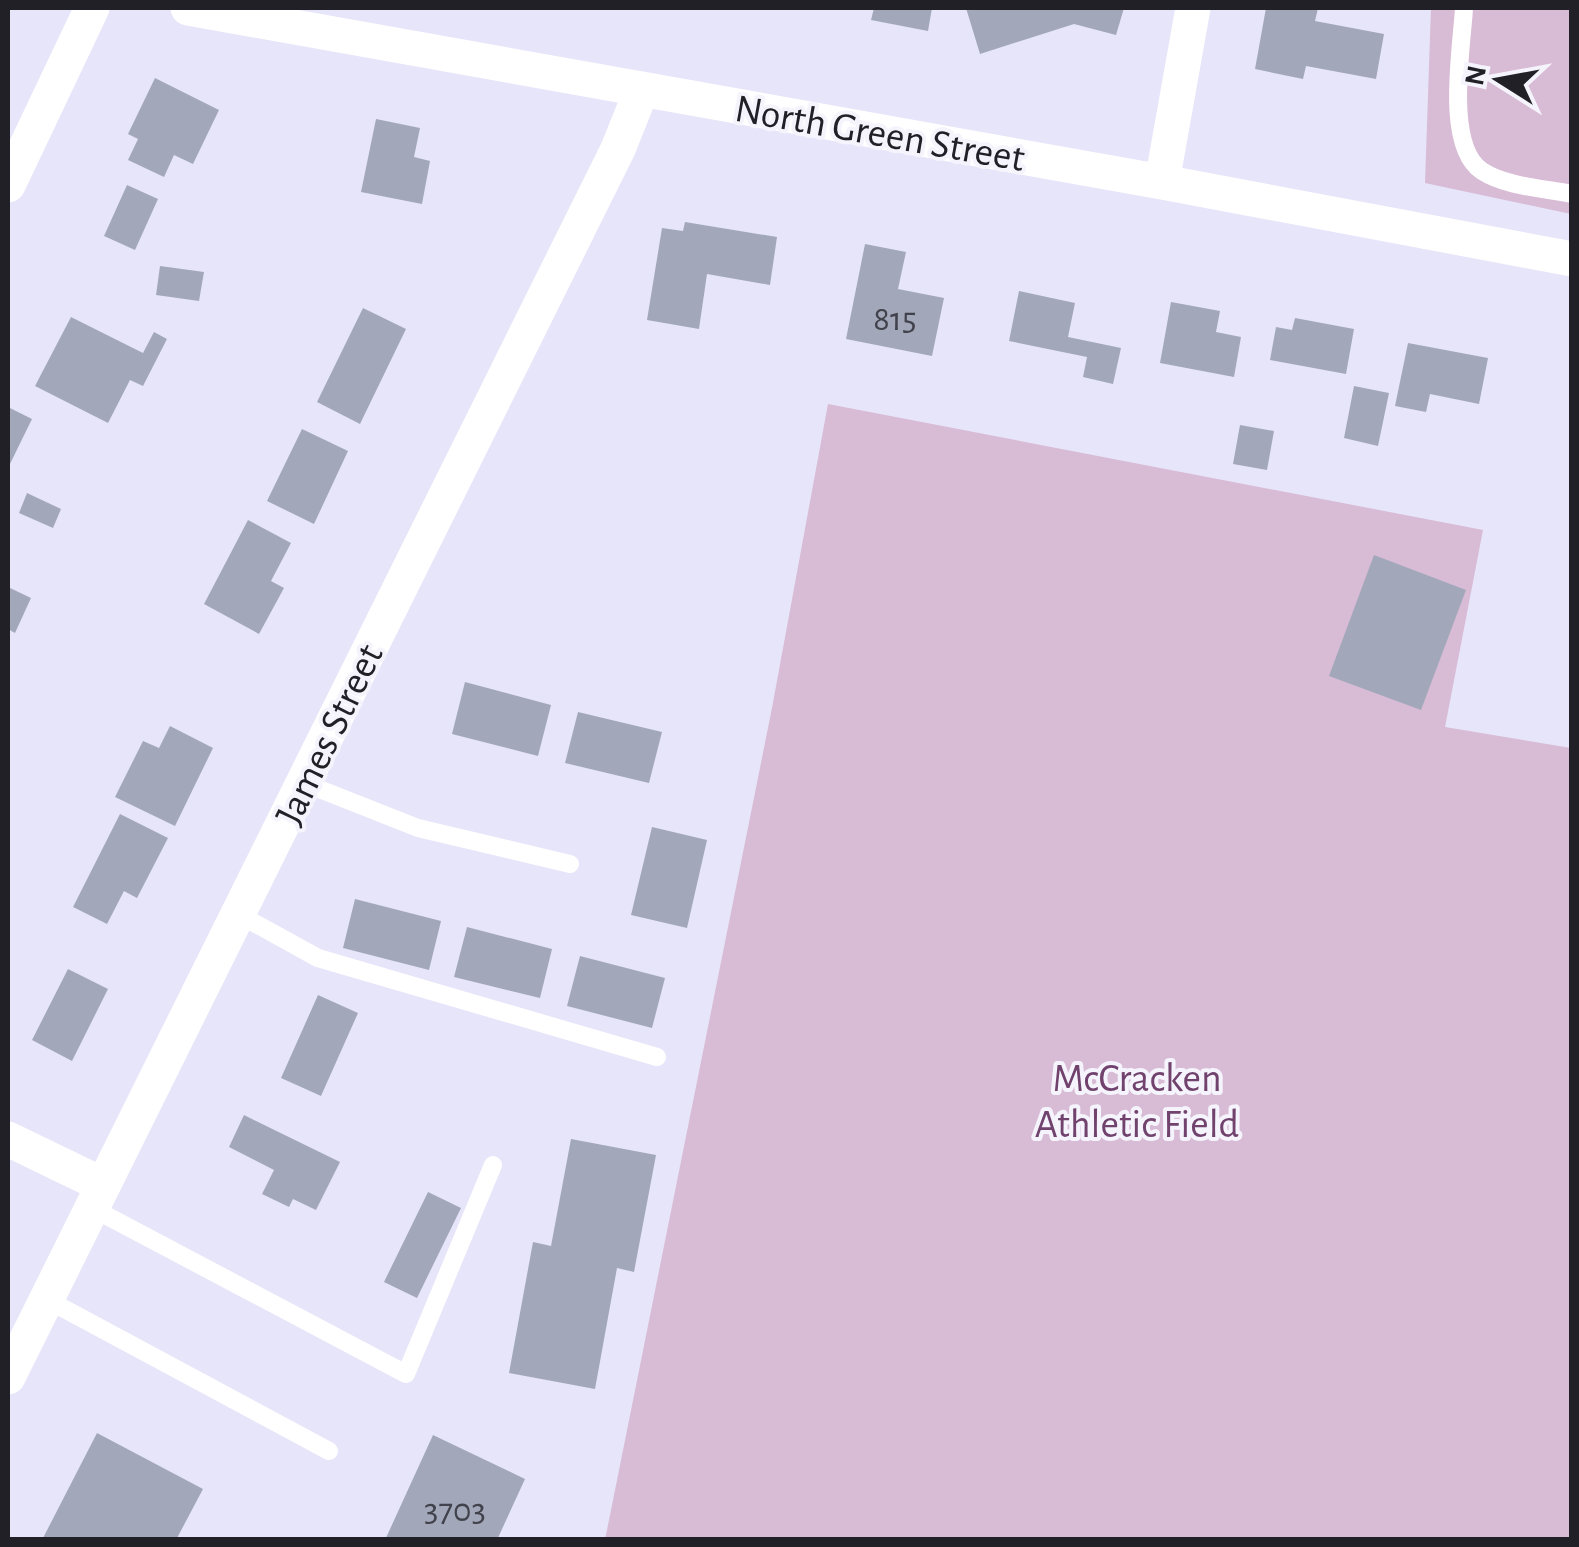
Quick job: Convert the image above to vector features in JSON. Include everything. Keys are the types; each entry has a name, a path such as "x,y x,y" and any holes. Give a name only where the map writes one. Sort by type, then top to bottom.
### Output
{"street":[{"path":"8,185 92,8"},
{"name":"North Green Street","path":"188,8 1572,259"},
{"path":"1162,182 1193,8"},
{"name":"James Street","path":"8,1376 618,149 642,89"},
{"path":"8,1139 97,1197"}],"lane":[{"path":"1464,8 1457,106 1462,142 1478,169 1501,180 1572,194"},
{"path":"304,782 418,828 570,864"},
{"path":"238,914 318,958 657,1057"},
{"path":"97,1197 406,1374 493,1164"},
{"path":"46,1299 329,1451"}],"green space":[{"path":"1431,8 1571,8 1571,214 1425,183"},
{"name":"McCracken Athletic Field","path":"828,404 1483,530 1445,727 1571,748 1571,1539 605,1540 772,708"}],"building":[{"path":"874,8 932,8 928,31 871,20"},
{"path":"966,8 1124,8 1116,35 1074,24 980,54"},
{"path":"1266,8 1318,8 1315,21 1384,34 1376,79 1306,66 1303,79 1255,69"},
{"path":"155,78 219,110 193,164 174,155 164,177 128,160 138,139 128,134"},
{"path":"376,119 420,128 414,157 430,161 422,204 361,192"},
{"path":"127,185 158,199 135,250 104,236"},
{"path":"685,222 777,237 770,285 707,274 699,329 647,320 662,228 683,231"},
{"path":"865,244 906,252 898,289 944,298 932,356 846,339"},
{"path":"160,266 204,272 199,301 156,295"},
{"path":"1019,291 1075,303 1068,337 1121,348 1113,384 1083,377 1087,357 1009,341"},
{"path":"1171,302 1220,311 1216,332 1241,337 1234,377 1160,363"},
{"path":"363,308 406,329 360,424 317,402"},
{"path":"71,317 143,353 154,332 167,339 143,386 130,380 108,423 35,386"},
{"path":"1295,318 1354,329 1346,374 1270,360 1276,327 1292,330"},
{"path":"1408,343 1488,358 1479,404 1430,394 1426,412 1395,406"},
{"path":"1354,386 1389,393 1378,446 1344,438"},
{"path":"8,407 32,419 8,468"},
{"path":"1240,425 1274,431 1267,470 1233,464"},
{"path":"302,429 348,451 314,524 267,501"},
{"path":"27,493 61,509 53,528 19,513"},
{"path":"248,520 291,543 271,581 284,588 259,634 204,604"},
{"path":"1374,555 1466,590 1421,710 1329,676"},
{"path":"8,587 31,598 15,633 8,629"},
{"path":"465,682 551,705 538,756 452,734"},
{"path":"578,712 662,732 649,783 565,763"},
{"path":"170,726 213,748 175,826 115,797 143,741 159,748"},
{"path":"120,814 168,838 137,898 124,891 107,924 73,907"},
{"path":"652,827 707,840 687,928 631,915"},
{"path":"355,899 441,921 429,970 343,948"},
{"path":"467,927 552,949 540,998 454,977"},
{"path":"580,956 665,978 652,1028 567,1006"},
{"path":"68,969 108,989 72,1061 32,1040"},
{"path":"318,995 358,1013 321,1096 281,1078"},
{"path":"244,1115 340,1162 316,1210 293,1199 289,1207 262,1194 274,1170 229,1147"},
{"path":"571,1139 656,1155 634,1272 617,1268 595,1389 509,1373 533,1242 551,1246"},
{"path":"428,1192 461,1208 417,1298 384,1282"},
{"path":"97,1433 203,1489 176,1540 42,1540"},
{"path":"433,1435 525,1479 497,1540 385,1540"}]}
